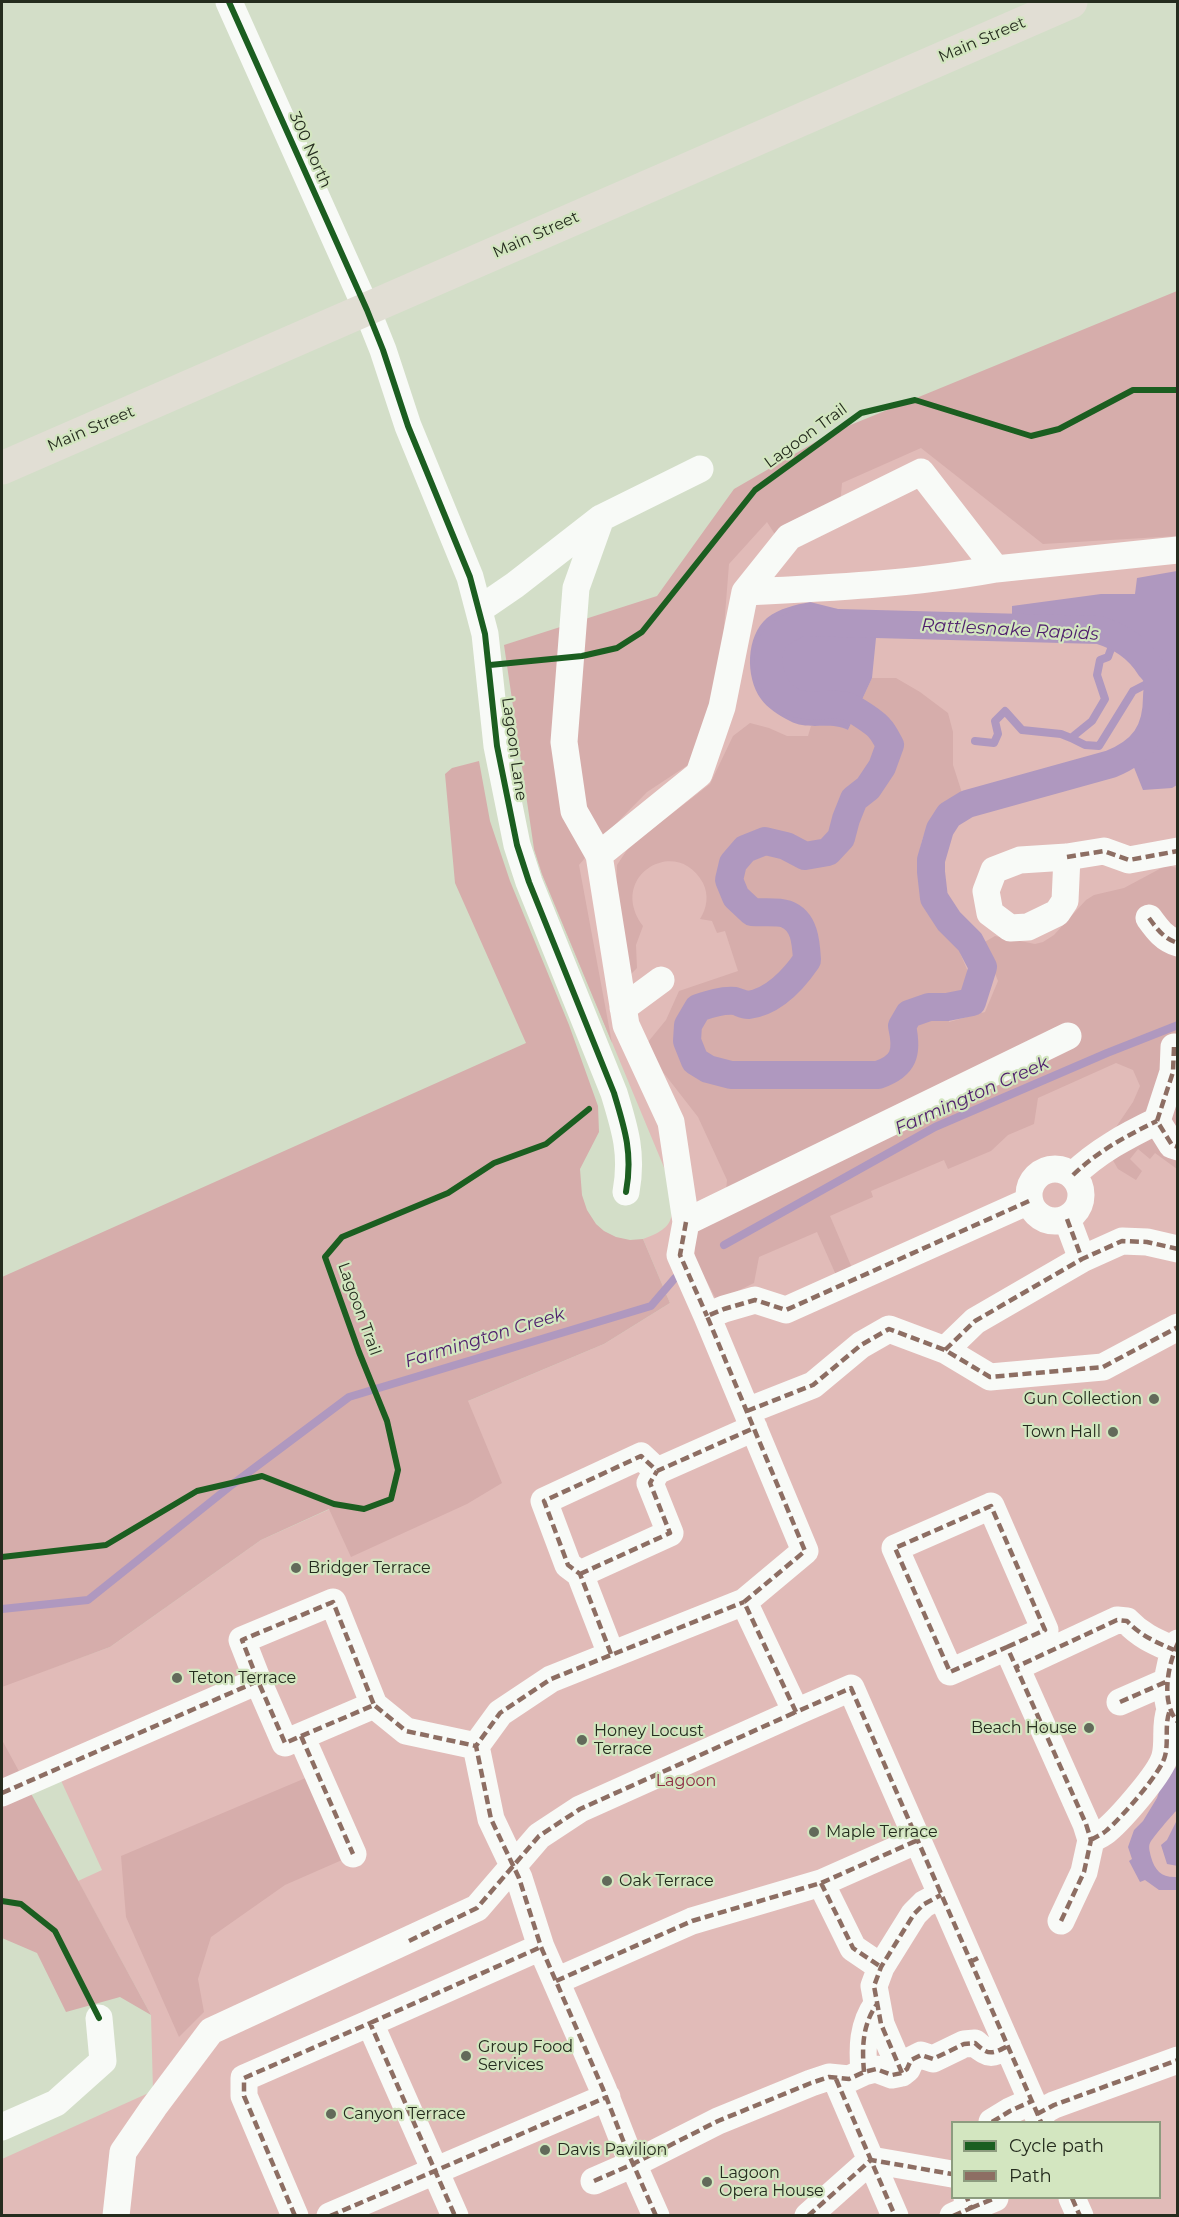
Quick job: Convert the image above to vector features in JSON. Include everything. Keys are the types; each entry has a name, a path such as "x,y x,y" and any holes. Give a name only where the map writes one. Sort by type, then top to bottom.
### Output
{"main road":[{"name":"Main Street","path":"2,468 367,310 1032,9 1071,2"}],"street":[{"name":"300 North","path":"229,2 367,310"},
{"name":"Lagoon Lane","path":"367,310 408,426 452,531 480,609 490,665 496,746 517,845 529,882 621,1116 630,1155 630,1172 626,1192"},
{"path":"480,609 515,585 601,518 700,469"},
{"path":"599,855 699,774 722,707 745,592 789,537 921,472 996,569"},
{"path":"601,518 576,588 564,742 574,811 599,855 626,1025 671,1122 686,1222 680,1255 805,1551 744,1602 550,1679 500,1713 476,1746 491,1818 519,1878 541,1947 656,2216"},
{"path":"745,592 872,585 952,577 996,569 1178,550"},
{"path":"1067,857 1104,851 1129,860 1176,846"},
{"path":"1149,918 1170,941 1178,943"},
{"path":"623,1008 661,980"},
{"path":"686,1222 1068,1036"},
{"path":"1073,1175 1112,1144 1156,1120 1173,1072 1174,1047"},
{"path":"1156,1120 1172,1145 1178,1148"},
{"path":"1058,1168 1073,1175 1078,1182 1082,1199 1074,1214 1059,1221 1044,1219 1032,1208 1029,1201 1030,1184 1042,1171 1058,1168"},
{"path":"707,1316 755,1300 786,1310 1029,1201"},
{"path":"1067,1219 1083,1259"},
{"path":"945,1350 975,1321 1083,1259 1122,1241 1147,1242 1178,1249"},
{"path":"580,1574 670,1533 650,1483 657,1471 813,1385 861,1345 889,1329 945,1350 990,1377 1103,1367 1178,1327"},
{"path":"611,1654 580,1574 568,1564 544,1501 641,1456 657,1471"},
{"path":"1012,1657 1045,1630 991,1506 895,1548 950,1672 1012,1657 1117,1620 1127,1621 1150,1640 1176,1647 1168,1681 1174,1716 1166,1727 1165,1757 1158,1770 1121,1816 1106,1831 1091,1840"},
{"path":"375,1705 285,1743 242,1640 333,1602 375,1705 406,1731 476,1746"},
{"path":"744,1602 796,1712"},
{"path":"1012,1657 1091,1840 1084,1872 1061,1921"},
{"path":"2,1793 258,1681"},
{"path":"1120,1702 1168,1681"},
{"path":"116,2216 123,2152 211,2031 477,1908 539,1836 580,1809 851,1688 941,1895 971,1951 1037,2112"},
{"path":"301,1736 353,1854"},
{"path":"556,1981 692,1921 821,1883 918,1840"},
{"path":"821,1883 853,1948 881,1967"},
{"path":"902,2073 881,2024 874,1986 881,1967 915,1914 924,1904 941,1895"},
{"path":"295,2216 244,2096 244,2078 541,1947"},
{"path":"864,2072 862,2045 870,2014 877,2004"},
{"path":"2,2127 56,2103 103,2061 99,2018"},
{"path":"370,2023 454,2216"},
{"path":"594,2181 633,2164 717,2121 829,2077 849,2079 876,2069 892,2075 902,2073 908,2069 911,2060 921,2055 933,2059 964,2044 975,2043 985,2052 994,2053 1008,2046"},
{"path":"994,2121 1010,2111 1037,2112 1178,2060"},
{"path":"836,2079 895,2216"},
{"path":"330,2216 607,2097"},
{"path":"871,2160 951,2174"},
{"path":"808,2216 871,2160"},
{"path":"1072,2199 1080,2216"}],"green space":[{"name":"Lagoon","path":"928,432 1177,503 1177,2215 2,2215 2,2159 153,2091 151,2015 78,1881 102,1870 58,1774 2,1797 2,1686 110,1647 261,1540 330,1509 468,1401 604,1344 670,1303 643,1239 664,1229 672,1216 668,1177 542,874 534,849 542,680 623,685 759,503"}],"shaded area":[{"path":"1177,291 1177,536 1043,544 921,448 842,483 840,506 776,536 767,522 729,564 717,690 691,763 647,792 579,865 612,1043 542,874 534,849 504,645 657,596 734,489 831,433"},
{"path":"1177,571 1177,785 1172,788 1143,790 1133,765 1154,747 1166,723 1170,700 1166,674 1148,647 1124,629 1095,622 1012,619 1012,606 1101,594 1135,594 1137,578"},
{"path":"810,602 838,609 839,618 878,618 872,678 848,730 834,726 797,724 786,719 764,702 752,680 750,657 755,635 760,626 777,612"},
{"path":"872,678 896,678 920,692 948,713 953,732 953,765 963,796 931,821 923,837 919,860 921,884 928,906 964,951 960,953 969,974 963,990 942,996 949,1022 985,1012 998,981 983,943 995,936 1035,944 1043,942 1054,935 1086,900 1094,895 1124,888 1167,865 1177,868 1177,1169 1155,1153 1150,1159 1138,1149 1130,1159 1142,1171 1136,1180 1118,1169 1111,1157 1112,1133 1133,1102 1140,1086 1133,1070 1116,1063 1038,1098 1034,1124 1008,1135 991,1151 948,1169 944,1160 871,1191 873,1197 830,1216 852,1268 836,1275 817,1232 759,1257 754,1283 717,1301 695,1259 695,1229 724,1212 727,1180 698,1117 663,1072 648,1042 666,1020 679,991 738,971 725,931 717,933 712,921 700,919 706,901 703,883 691,869 677,862 663,862 649,867 639,878 633,891 634,908 643,926 636,945 637,968 626,979 616,891 617,865 629,847 710,784 733,736 750,723 787,736 808,736 811,726 838,725 848,730"},
{"path":"479,761 490,821 510,881 569,1025 598,1106 599,1132 580,1169 582,1195 587,1210 596,1224 604,1231 630,1240 643,1239 670,1303 604,1344 468,1401 502,1483 467,1504 351,1557 329,1509 261,1540 110,1647 2,1687 2,1277 526,1043 455,883 445,774 452,768"},
{"path":"2,1740 151,2015 120,1997 66,2012 37,1953 2,1938"},
{"path":"1177,1766 1177,1810 1149,1846 1157,1870 1163,1875 1177,1877 1177,1890 1159,1890 1145,1880 1140,1882 1129,1861 1132,1859 1128,1847 1134,1830 1143,1821 1157,1798 1163,1780"},
{"path":"308,1777 342,1860 285,1885 211,1937 198,1979 204,2012 179,2037 126,1917 121,1856"},
{"path":"1177,1820 1178,1866 1167,1864 1161,1845 1167,1840"}],"waterway":[{"name":"Rattlesnake Rapids","path":"801,622 1099,630 1134,648 1154,671 1158,681 1156,709 1151,730 1146,739 1132,753 1111,764 967,804 949,815 940,829 931,860 934,898 949,921 970,942 983,967 972,1002 947,1007 929,1007 909,1014 902,1026 904,1051 899,1063 878,1075 731,1075 708,1069 695,1061 687,1041 688,1025 698,1008 725,1001 735,1001 745,1005 757,1003 774,994 789,982 807,960 801,927 792,917 782,913 752,912 736,897 729,880 733,863 745,849 765,841 786,846 805,856 828,852 841,838 854,799 868,788 882,767 890,745 878,726 849,707 795,703 787,699 775,685 769,667 770,648 780,634 801,622"},
{"path":"975,741 994,743 998,734 995,721 1005,711 1022,730 1061,734 1071,738 1092,721 1105,699 1097,675 1100,660 1108,657 1112,646"},
{"path":"1071,738 1085,745 1099,746 1133,691 1166,674"},
{"name":"Farmington Creek","path":"724,1245 935,1127 1178,1025"},
{"name":"Farmington Creek","path":"2,1609 88,1600 233,1484 349,1397 651,1306 675,1278"}],"marked path":[{"path":"1067,857 1104,851 1129,860 1178,851"},
{"path":"1149,918 1158,930 1178,943"},
{"path":"1174,1047 1173,1072 1157,1121 1172,1145 1178,1147"},
{"path":"1073,1175 1113,1145 1157,1121"},
{"path":"1029,1201 786,1310 755,1300 707,1316 805,1551 744,1602 796,1712 851,1688 1041,2121"},
{"path":"1067,1219 1082,1259 1122,1241 1147,1242 1178,1249"},
{"path":"686,1222 680,1255 707,1316"},
{"path":"945,1350 975,1321 1082,1259"},
{"path":"747,1411 813,1385 861,1345 889,1329 945,1350 990,1377 1103,1367 1178,1327"},
{"path":"611,1654 580,1574 568,1565 544,1501 641,1456 657,1471 754,1428"},
{"path":"580,1574 670,1533 650,1483 657,1471"},
{"path":"1007,1647 1045,1630 991,1506 895,1548 950,1672 1007,1647 1016,1667"},
{"path":"258,1681 242,1640 333,1602 374,1705"},
{"path":"656,2216 541,1947 519,1878 491,1819 476,1746 500,1713 551,1679 744,1602"},
{"path":"1061,1921 1084,1872 1091,1840 1016,1667 1117,1620 1127,1621 1143,1635 1174,1650"},
{"path":"1178,1643 1171,1662 1167,1694 1172,1714 1178,1722"},
{"path":"2,1793 258,1681 285,1743 374,1705 406,1731 476,1746"},
{"path":"1120,1702 1168,1681"},
{"path":"1091,1840 1104,1833 1113,1824 1140,1795 1162,1764 1167,1745 1167,1721 1170,1710"},
{"path":"409,1941 477,1908 539,1836 580,1809 796,1712"},
{"path":"301,1736 353,1854"},
{"path":"556,1981 692,1921 821,1883 918,1840"},
{"path":"821,1883 853,1948 881,1967"},
{"path":"902,2073 881,2024 874,1986 881,1967 914,1914 924,1904 941,1895"},
{"path":"370,2023 541,1947"},
{"path":"970,1962 982,1956"},
{"path":"864,2072 864,2037 868,2020 877,2004"},
{"path":"295,2216 244,2096 244,2078 370,2023 455,2216"},
{"path":"594,2181 718,2121 829,2077 849,2079 876,2069 892,2075 902,2073 907,2069 911,2060 921,2055 933,2059 964,2044 975,2043 987,2052 998,2051 1008,2046"},
{"path":"1037,2114 1054,2105 1178,2060"},
{"path":"836,2079 895,2216"},
{"path":"330,2216 607,2097"},
{"path":"994,2121 1032,2101"},
{"path":"808,2216 871,2160 951,2174"},
{"path":"953,2216 971,2208 967,2199"},
{"path":"971,2208 993,2199"},
{"path":"1072,2199 1080,2216"}],"cycle path":[{"path":"229,2 367,310 408,426 470,577 485,634 497,746 517,845 529,882 614,1093 628,1153 626,1192"},
{"name":"Lagoon Trail","path":"490,665 582,656 617,648 642,632 755,490 861,413 915,400 1031,436 1059,429 1133,390 1178,390"},
{"name":"Lagoon Trail","path":"2,1557 106,1545 197,1491 262,1476 334,1504 364,1509 391,1499 398,1470 387,1421 325,1257 342,1237 448,1193 494,1163 546,1144 589,1109"},
{"path":"2,1901 21,1904 55,1931 99,2018"}],"place":[{"name":"Gun Collection","path":"1154,1399"},
{"name":"Town Hall","path":"1113,1432"},
{"name":"Bridger Terrace","path":"296,1568"},
{"name":"Teton Terrace","path":"177,1678"},
{"name":"Beach House","path":"1089,1728"},
{"name":"Honey Locust Terrace","path":"582,1740"},
{"name":"Maple Terrace","path":"814,1832"},
{"name":"Oak Terrace","path":"607,1881"},
{"name":"Group Food Services","path":"466,2056"},
{"name":"Canyon Terrace","path":"331,2114"},
{"name":"Davis Pavilion","path":"545,2150"},
{"name":"Lagoon Opera House","path":"707,2182"}]}
